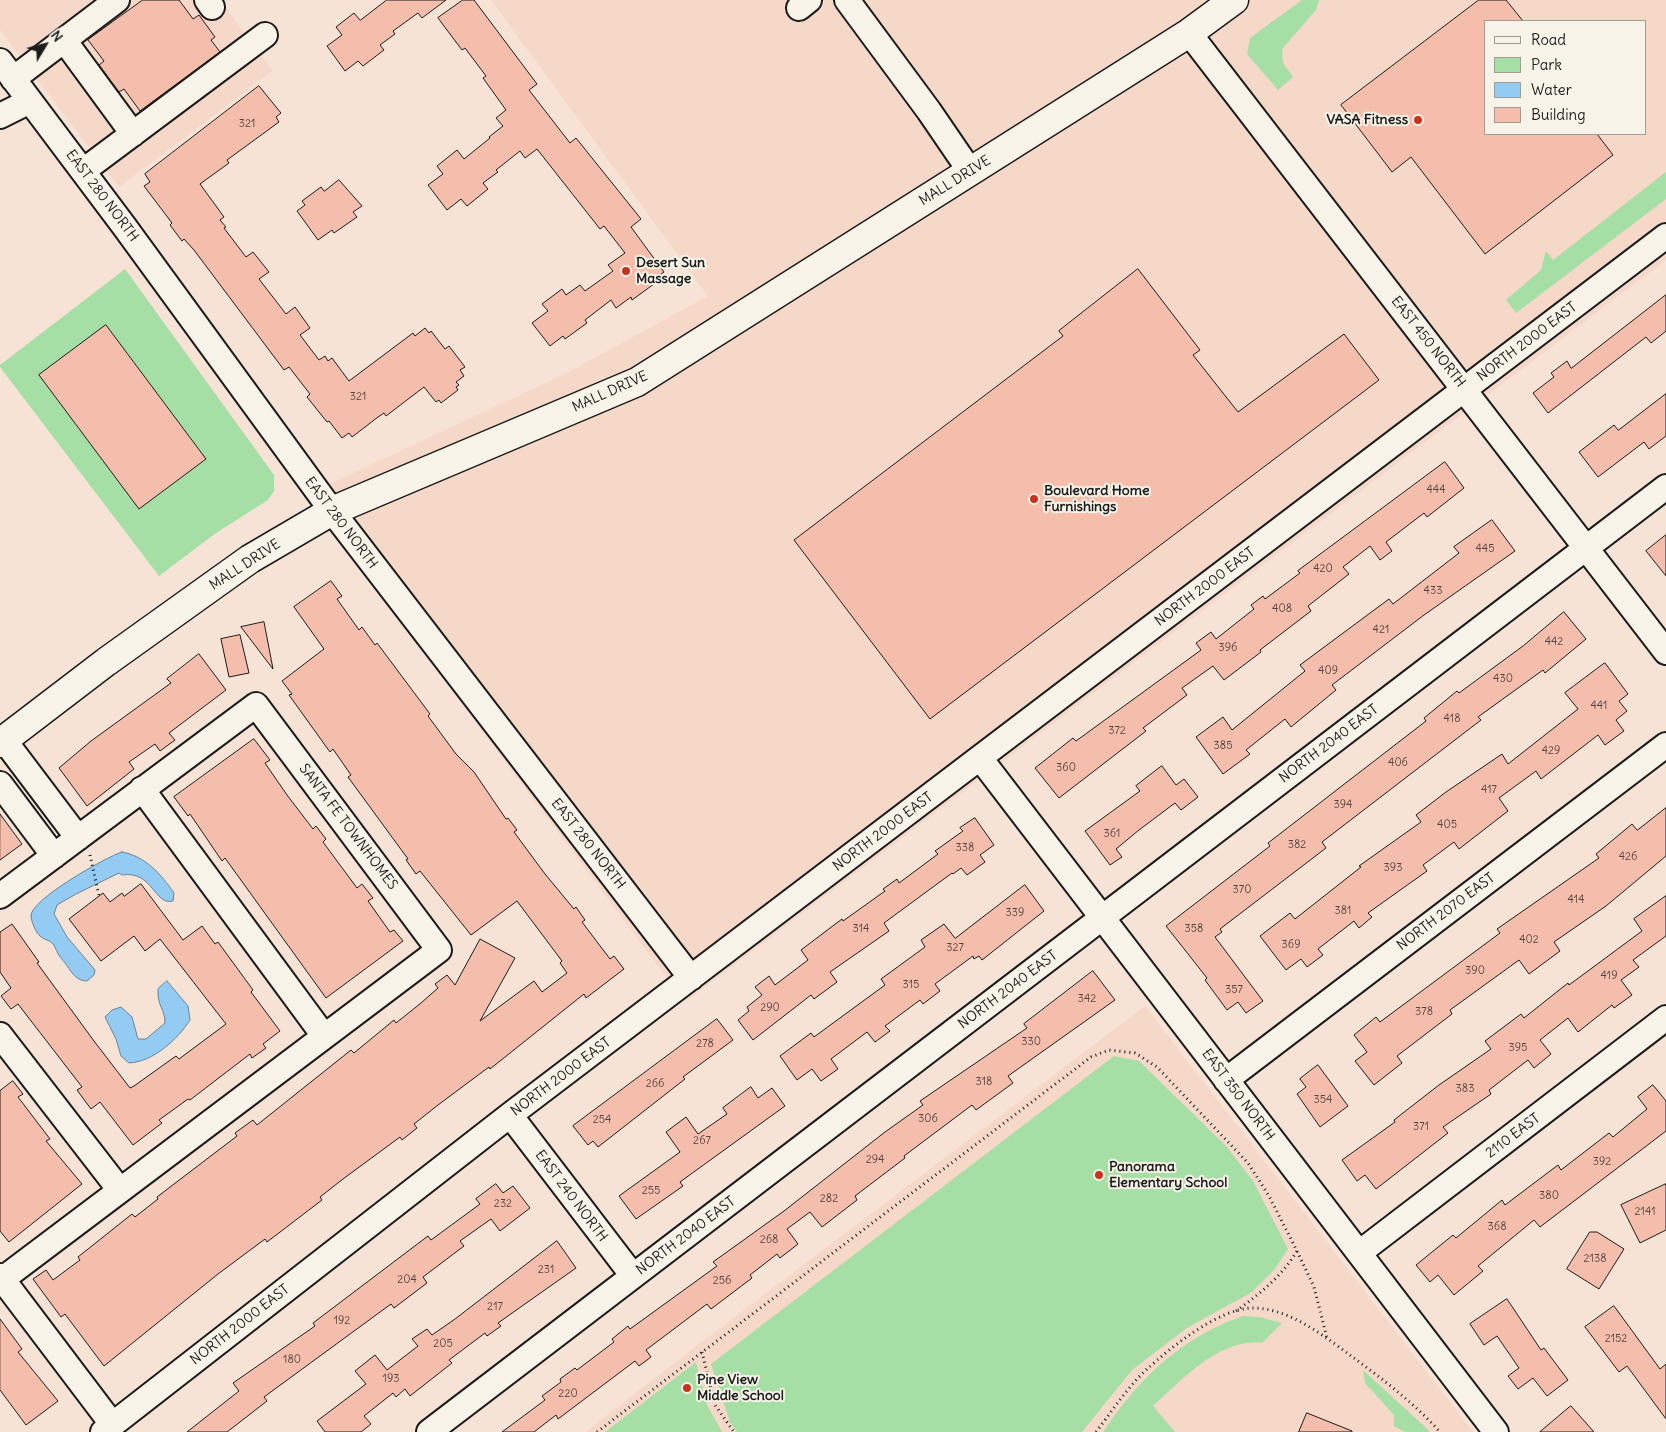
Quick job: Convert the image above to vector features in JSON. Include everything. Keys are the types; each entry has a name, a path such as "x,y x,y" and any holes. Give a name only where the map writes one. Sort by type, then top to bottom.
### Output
{"main road":[{"name":"MALL DRIVE","path":"2,741 106,662 250,559 332,511 637,382 1189,33 1234,0"}],"street":[{"path":"7,70 64,40 117,0"},
{"path":"847,0 935,119 970,172"},
{"name":"EAST 450 NORTH","path":"1189,33 1666,652"},
{"path":"83,171 266,35"},
{"path":"64,40 133,134"},
{"name":"EAST 280 NORTH","path":"7,70 332,511 691,978"},
{"path":"0,116 30,101"},
{"name":"NORTH 2000 EAST","path":"107,1428 510,1115 1666,236"},
{"name":"NORTH 2040 EAST","path":"429,1432 1666,487"},
{"name":"SANTA FE TOWNHOMES","path":"142,790 256,705 439,950 324,1036"},
{"path":"2,741 78,838"},
{"name":"NORTH 2070 EAST","path":"1226,1080 1666,745"},
{"name":"EAST 350 NORTH","path":"980,758 1496,1432"},
{"path":"0,784 54,856"},
{"path":"0,896 142,790 324,1036 1,1279 107,1428"},
{"name":"2110 EAST","path":"1359,1253 1666,1018"},
{"path":"0,1035 119,1189"},
{"name":"EAST 240 NORTH","path":"510,1115 632,1276"}],"path":[{"path":"93,865 99,896"},
{"path":"597,1432 1091,1057 1109,1050 1135,1053 1157,1067 1248,1163 1269,1196 1314,1287 1326,1338"},
{"path":"1233,1313 1257,1296 1285,1271 1297,1251"},
{"path":"1096,1432 1146,1371 1173,1348 1212,1322 1233,1313 1252,1308 1294,1319 1326,1338 1384,1381 1440,1432"},
{"path":"702,1352 715,1404 734,1432"}],"shaded area":[{"path":"0,0 220,0 273,71 119,187 0,30"},
{"path":"491,0 1666,0 1666,260 685,1002 306,495 565,374 708,296"},
{"name":"Panorama Elementary School","path":"1145,1006 1473,1432 585,1432 699,1344"}],"green space":[{"path":"1302,0 1319,0 1316,10 1282,49 1283,63 1293,77 1278,90 1247,54 1250,38"},
{"path":"1666,172 1666,199 1516,313 1506,300 1541,270 1546,251 1553,260"},
{"path":"125,269 274,475 274,491 268,500 216,533 159,576 0,365","holes":["106,325 206,459 139,508 39,375"]},
{"name":"Panorama Elementary School","path":"1114,1056 1139,1061 1226,1146 1253,1181 1288,1249 1275,1269 1252,1292 1187,1328 1132,1370 1082,1432 737,1432 730,1422 711,1364"},
{"path":"1243,1316 1260,1317 1282,1323 1262,1343 1246,1343 1231,1347 1202,1363 1153,1406 1175,1432 1103,1432 1131,1394 1163,1362 1200,1336"},
{"path":"696,1362 707,1405 722,1432 605,1432"},
{"path":"1363,1370 1430,1432 1405,1432 1394,1426 1394,1415 1365,1383"}],"water":[{"path":"122,852 138,857 152,867 174,893 173,901 161,898 147,882 140,878 119,873 57,905 54,914 67,937 95,970 94,975 87,981 78,979 52,943 38,934 31,916 34,909 55,890 86,870"},
{"path":"167,981 188,1006 190,1020 172,1042 156,1054 138,1062 129,1063 121,1056 116,1039 105,1017 112,1010 121,1007 132,1017 138,1039 146,1039 165,1023 158,989"}],"building":[{"path":"143,0 179,0 193,19 199,15 215,37 211,40 220,52 140,111 124,89 119,92 99,65 104,61 88,40"},
{"path":"387,0 446,0 422,18 418,13 393,31 395,34 380,45 384,50 363,66 358,61 345,71 327,46 342,35 336,27 354,13 360,20"},
{"path":"463,0 474,0 537,84 529,90 570,143 576,138 641,219 631,227 664,272 652,281 654,284 632,300 631,297 616,308 611,300 585,320 587,323 565,339 563,336 550,346 532,323 548,311 542,304 562,289 566,295 580,285 585,291 613,271 608,265 625,253 604,226 600,229 537,149 525,158 520,151 496,170 498,172 483,183 488,189 467,206 461,199 447,210 428,185 443,174 437,166 457,150 464,159 503,126 496,118 506,110 483,78 486,76 465,48 462,50 438,18"},
{"name":"VASA Fitness","path":"1479,0 1506,0 1522,20 1484,20 1484,135 1598,135 1613,155 1485,254 1411,157 1392,172 1341,105"},
{"path":"259,86 281,113 276,117 279,122 227,160 229,163 200,184 224,217 220,220 226,227 224,228 246,257 253,252 269,272 259,279 286,314 295,307 310,328 300,335 319,360 325,356 328,361 332,358 349,381 413,333 415,336 425,328 429,333 431,331 445,349 449,346 465,367 460,370 464,376 456,382 459,385 456,387 458,390 441,403 439,400 436,402 424,387 386,416 384,413 352,437 349,433 342,438 307,397 310,394 289,367 284,370 194,250 184,239 182,241 170,225 172,223 144,186 150,182 145,174"},
{"path":"339,180 362,206 353,212 357,217 334,233 332,230 318,240 297,211 305,205 302,201 321,187 324,191"},
{"name":"Boulevard Home Furnishings","path":"1138,269 1200,350 1193,355 1238,412 1344,334 1379,380 930,719 794,540 1063,336 1059,331"},
{"path":"1666,295 1666,331 1651,343 1646,337 1548,413 1533,393 1554,377 1551,373 1567,361 1571,368"},
{"path":"106,325 206,459 139,509 39,375"},
{"path":"1666,394 1666,436 1649,449 1644,442 1598,477 1579,452 1614,425 1618,430"},
{"path":"1445,462 1464,488 1427,517 1424,513 1386,542 1392,551 1380,560 1370,546 1343,567 1349,574 1308,606 1311,611 1260,650 1261,652 1224,680 1213,666 1182,688 1187,695 1143,728 1146,731 1059,798 1035,768 1073,738 1076,741 1201,650 1196,643 1211,632 1216,639 1254,609 1251,605 1263,596 1265,599 1300,573 1298,571"},
{"path":"1492,520 1515,551 1424,615 1332,685 1336,690 1291,727 1285,719 1246,750 1250,754 1223,774 1196,737 1223,717 1232,730 1305,671 1300,665 1389,599 1393,604 1459,553 1454,547"},
{"path":"1666,535 1666,576 1646,551"},
{"path":"331,581 342,596 337,599 359,630 362,627 375,645 377,643 430,714 428,716 456,754 474,772 506,819 508,818 517,830 514,832 545,874 574,909 576,907 585,920 582,922 610,959 614,956 624,969 586,998 584,994 490,1069 489,1067 438,1105 414,1124 417,1128 402,1140 400,1137 343,1179 320,1197 322,1200 267,1242 265,1239 218,1274 104,1366 65,1314 61,1317 33,1279 46,1270 53,1280 80,1260 78,1257 132,1214 135,1217 158,1199 157,1197 237,1136 235,1133 253,1120 257,1125 351,1050 354,1053 394,1020 396,1023 438,988 435,984 447,975 455,985 480,939 515,958 480,1021 534,981 542,992 567,973 560,963 562,961 517,901 471,935 420,871 416,874 406,860 408,859 348,777 351,775 333,749 330,752 289,695 292,694 282,681 324,649 294,607"},
{"path":"1564,612 1586,639 1545,673 1543,670 1478,717 1481,720 1322,842 1326,848 1220,929 1222,932 1215,937 1263,1001 1246,1013 1238,1002 1227,1010 1205,980 1207,978 1166,926 1270,846 1268,843 1426,721 1424,718 1457,691 1459,693 1523,646"},
{"path":"264,622 273,669 241,627"},
{"path":"240,635 249,673 229,677 221,639"},
{"path":"199,654 226,690 169,733 175,740 160,751 155,744 129,762 134,769 87,806 59,768 91,741 171,683 167,679"},
{"path":"1605,663 1628,694 1619,701 1627,711 1616,720 1624,731 1605,745 1598,735 1541,779 1536,771 1499,798 1508,811 1459,849 1454,842 1423,865 1427,871 1368,913 1372,917 1359,928 1354,921 1318,949 1323,955 1307,967 1301,959 1286,970 1260,936 1290,913 1295,919 1361,867 1359,866 1421,822 1416,815 1446,792 1502,754 1508,764 1578,709 1565,693"},
{"path":"254,739 270,760 265,763 287,795 313,829 316,826 326,839 323,842 357,888 362,884 373,898 368,901 390,932 394,930 403,941 326,998 225,858 222,861 190,814 188,816 174,797"},
{"path":"1162,766 1176,785 1184,779 1198,797 1181,810 1175,803 1139,830 1116,849 1122,857 1110,865 1085,831 1140,791 1136,786"},
{"path":"1666,808 1666,856 1606,906 1554,942 1560,951 1529,974 1519,960 1450,1010 1452,1014 1397,1056 1402,1063 1374,1085 1355,1061 1367,1052 1354,1035 1376,1017 1380,1022 1500,933 1497,929 1599,858 1596,854 1632,824 1637,830"},
{"path":"0,814 22,844 0,860"},
{"path":"975,818 994,845 980,855 985,862 967,875 961,868 952,873 884,923 889,931 830,972 837,982 814,999 811,995 753,1040 738,1020 749,1011 747,1007 762,995 755,987 769,976 775,985 808,960 801,950 842,919 843,921 885,891 883,889 897,879 899,883 938,854 935,851 963,831 960,828"},
{"path":"141,884 183,940 202,926 215,944 218,942 253,990 251,992 280,1031 263,1044 266,1048 252,1058 250,1054 190,1100 188,1099 159,1120 162,1123 133,1145 100,1102 91,1109 77,1090 82,1087 18,1004 11,1009 1,996 11,988 0,972 0,932 12,924 39,962 37,963 130,1088 176,1056 179,1059 226,1024 160,939 145,951 134,936 101,961 69,919 103,893 110,902 122,893 124,896"},
{"path":"1025,885 1044,911 982,960 979,956 974,959 973,956 935,984 940,991 923,1004 920,1000 885,1026 890,1031 875,1042 867,1032 831,1059 838,1069 821,1081 812,1069 797,1080 780,1056 811,1033 814,1037 885,985 881,979 925,947 921,940 944,924 955,938"},
{"path":"1666,896 1666,936 1633,960 1639,967 1621,980 1632,995 1614,1008 1612,1005 1578,1032 1568,1018 1540,1040 1551,1054 1534,1068 1528,1060 1489,1090 1491,1094 1443,1127 1448,1133 1376,1189 1365,1175 1357,1181 1342,1160 1395,1122 1394,1120 1439,1085 1491,1049 1485,1041 1521,1014 1524,1018 1568,983 1569,985 1642,931 1634,919"},
{"path":"1093,971 1115,1000 1008,1076 1013,1083 976,1110 972,1105 904,1156 905,1158 855,1196 857,1200 822,1227 810,1212 787,1229 798,1244 780,1258 777,1254 750,1275 752,1278 711,1309 707,1304 646,1350 651,1357 639,1366 635,1361 558,1419 556,1415 534,1432 502,1432 545,1400 542,1396 561,1382 560,1379 575,1368 577,1370 614,1342 612,1339 628,1326 630,1329 717,1266 713,1262 784,1211 885,1132 923,1105 920,1101 1027,1028 1024,1024"},
{"path":"717,1019 733,1040 683,1077 685,1079 598,1147 593,1141 588,1145 573,1126"},
{"path":"1318,1065 1348,1106 1320,1127 1297,1094 1306,1087 1300,1079"},
{"path":"13,1081 23,1094 18,1097 50,1139 46,1141 82,1184 9,1242 0,1231 0,1091"},
{"path":"1653,1085 1666,1101 1666,1131 1540,1227 1534,1220 1478,1266 1483,1271 1454,1295 1438,1275 1430,1282 1416,1265 1453,1235 1456,1238 1502,1200 1505,1205 1558,1165 1561,1170 1609,1133 1613,1137 1647,1109 1638,1097"},
{"path":"751,1087 758,1098 772,1088 785,1106 680,1182 683,1186 636,1219 619,1196 680,1152 666,1132 686,1117 698,1134 727,1114 723,1108"},
{"path":"496,1184 503,1193 513,1186 530,1208 500,1231 491,1219 460,1241 464,1246 423,1277 427,1283 394,1308 391,1304 264,1397 267,1401 227,1432 187,1432 239,1391 233,1383 315,1326 313,1323 428,1236 431,1240 480,1204 476,1199"},
{"path":"1666,1184 1666,1230 1640,1243 1621,1205"},
{"path":"1590,1232 1597,1232 1624,1249 1599,1289 1567,1269"},
{"path":"557,1241 576,1268 498,1323 501,1326 487,1336 485,1333 449,1360 452,1363 410,1396 405,1389 396,1397 393,1393 364,1416 371,1424 361,1432 325,1432 317,1421 366,1384 355,1371 375,1355 387,1370 418,1346 412,1339 427,1329 432,1335"},
{"path":"1507,1299 1541,1350 1544,1348 1568,1380 1547,1396 1533,1378 1518,1389 1508,1376 1519,1368 1497,1336 1484,1345 1470,1324"},
{"path":"1614,1306 1660,1369 1666,1364 1666,1419 1627,1366 1619,1372 1585,1327"},
{"path":"0,1319 22,1349 18,1352 58,1401 26,1425 0,1390"},
{"path":"1571,1406 1594,1432 1540,1432"},
{"path":"1307,1413 1352,1431 1352,1432 1299,1432"}],"place":[{"name":"VASA Fitness","path":"1418,120"},
{"name":"Desert Sun Massage","path":"626,271"},
{"name":"Boulevard Home Furnishings","path":"1034,499"},
{"name":"Panorama Elementary School","path":"1099,1175"},
{"name":"Pine View Middle School","path":"687,1388"}]}
